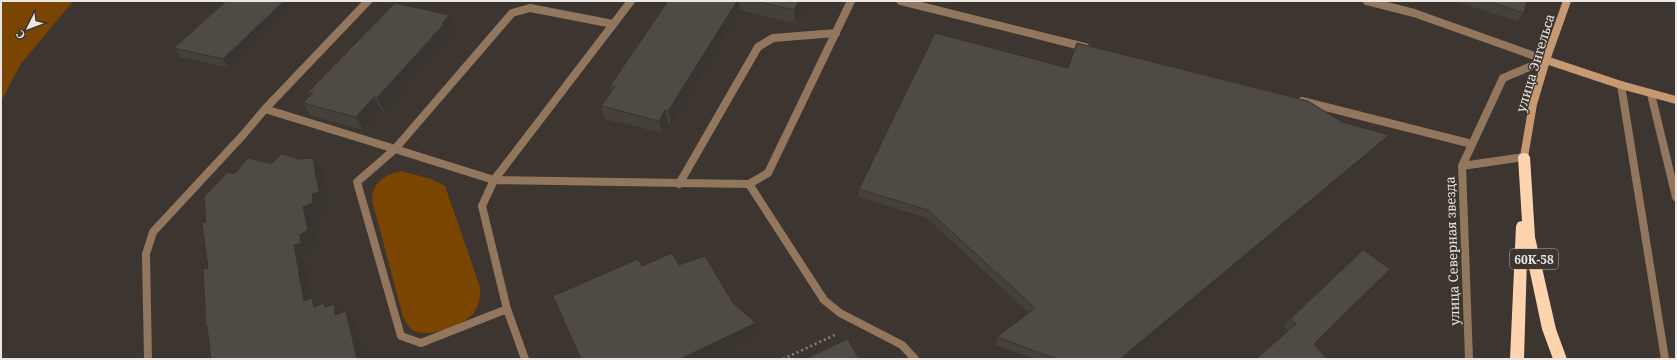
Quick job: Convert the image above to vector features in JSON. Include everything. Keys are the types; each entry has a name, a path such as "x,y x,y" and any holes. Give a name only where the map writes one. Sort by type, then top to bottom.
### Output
{"highway":[{"path":"1517,359 1524,157"},
{"name":"60К-58","path":"1524,157 1529,237 1549,329 1560,359"}],"main road":[{"name":"улица Энгельса","path":"1524,157 1533,104 1546,60 1567,1"},
{"path":"1546,60 1621,85 1676,100"}],"street":[{"path":"148,359 146,254 153,232 243,135 264,109 368,1"},
{"path":"525,359 507,309 482,206 494,180 631,1"},
{"path":"264,109 494,180 749,184 768,173 851,1"},
{"path":"900,1 1094,49"},
{"path":"1367,1 1414,14 1546,60"},
{"path":"507,309 421,343 401,336 357,182 395,149 512,13 530,8 613,24"},
{"path":"679,184 758,47 773,38 836,33"},
{"name":"улица Северная звезда","path":"1469,359 1462,166 1503,78 1546,60"},
{"path":"1621,85 1665,359"},
{"path":"1651,94 1676,197"},
{"path":"1294,99 1472,144"},
{"path":"1462,166 1524,157"},
{"path":"749,184 824,300 840,313 902,345 916,359"}],"path":[{"path":"783,359 860,323"}],"shaded area":[{"path":"1,1 73,1 20,65 1,102"},
{"path":"401,171 431,179 445,186 480,287 479,301 473,314 461,323 443,330 424,333 416,332 409,327 403,317 372,200 374,188 380,180"}],"building":[{"path":"226,1 284,1 223,59 174,48"},
{"path":"668,1 737,1 668,111 665,110 659,121 601,106 615,87 610,86"},
{"path":"755,1 799,1 794,10"},
{"path":"1487,1 1527,1 1524,13"},
{"path":"395,3 449,15 442,24 444,24 377,98 374,97 356,117 303,103 313,93 308,92"},
{"path":"935,33 1068,68 1077,43 1308,101 1342,122 1389,135 1120,359 1057,359 997,337 1035,308 928,210 859,189"},
{"path":"281,154 300,159 313,158 319,192 312,194 313,203 303,207 308,230 300,235 301,243 294,245 304,301 312,298 314,307 324,303 325,307 334,304 335,315 346,311 357,359 211,359 207,326 206,327 203,269 208,268 202,223 206,222 204,197 228,172 234,174 248,158 272,164"},
{"path":"1363,250 1390,269 1314,344 1327,359 1256,359 1296,324 1290,319"},
{"path":"672,253 679,265 705,256 733,303 756,323 680,359 581,359 553,296 638,259 642,266"},
{"path":"848,339 859,359 805,359"}]}
